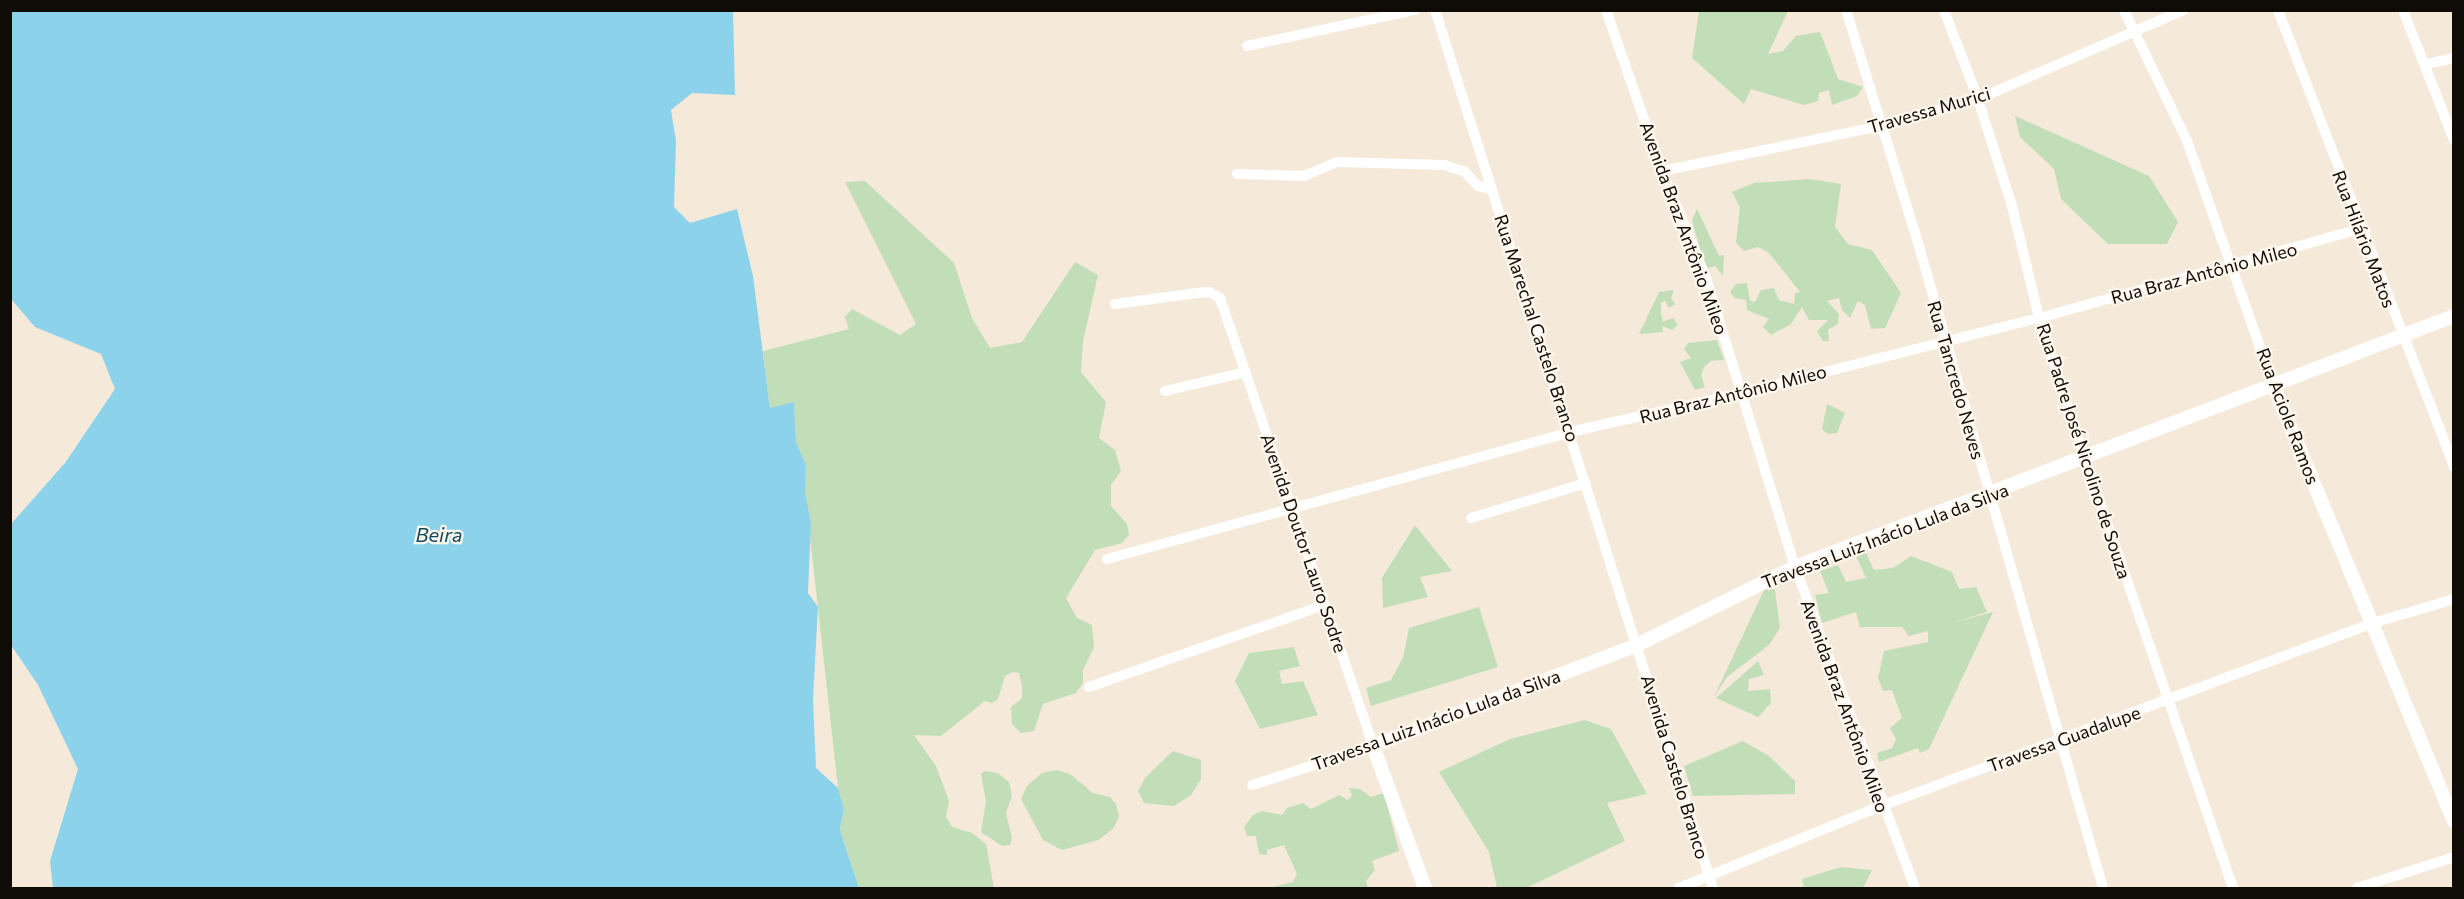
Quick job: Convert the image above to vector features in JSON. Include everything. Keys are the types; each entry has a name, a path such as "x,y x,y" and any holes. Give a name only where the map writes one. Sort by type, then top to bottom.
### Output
{"street":[{"path":"1247,46 1415,10"},
{"name":"Rua Marechal Castelo Branco","path":"1435,10 1637,645"},
{"name":"Avenida Braz Antônio Mileo","path":"1606,10 1662,171 1698,254 1795,567 1881,806 1915,888"},
{"name":"Rua Tancredo Neves","path":"1846,10 1945,341 2103,888"},
{"name":"Rua Padre José Nicolino de Souza","path":"1944,10 1978,99 2012,206 2039,318 2085,458 2233,888"},
{"name":"Rua Aciole Ramos","path":"2124,10 2187,141 2234,267 2274,387 2454,821"},
{"name":"Travessa Murici","path":"1662,171 1881,126 1978,99 2135,34 2184,10"},
{"name":"Rua Hilário Matos","path":"2278,10 2360,229 2454,467"},
{"path":"2403,10 2454,140"},
{"path":"2426,64 2454,58"},
{"path":"1237,174 1304,176 1337,162 1444,165 1465,172 1478,186 1492,189"},
{"name":"Rua Braz Antônio Mileo","path":"1107,559 1570,432 1742,393 2039,318 2234,267 2360,229"},
{"name":"Avenida Doutor Lauro Sodre","path":"1115,304 1197,292 1216,294 1246,372 1373,746 1425,888"},
{"name":"Travessa Luiz Inácio Lula da Silva","path":"1252,785 1373,746 1637,645 1795,567 2274,387 2454,316"},
{"path":"1165,392 1246,372"},
{"path":"1470,518 1586,483"},
{"name":"Travessa Guadalupe","path":"1679,888 1711,883 1881,806 2169,701 2373,623 2454,599"},
{"path":"1089,687 1325,605"},
{"name":"Avenida Castelo Branco","path":"1637,645 1711,883"},
{"path":"2357,888 2454,857"}],"green space":[{"path":"1699,11 1788,11 1768,54 1783,51 1796,36 1820,32 1838,79 1863,87 1857,96 1832,105 1829,90 1819,93 1818,101 1804,105 1751,89 1744,104 1692,58"},
{"path":"2015,116 2149,176 2178,222 2167,244 2108,244 2061,199 2054,169 2020,137"},
{"path":"1810,179 1841,184 1835,227 1848,244 1872,250 1901,293 1885,328 1871,329 1865,305 1858,301 1850,318 1842,310 1839,298 1827,301 1839,314 1838,324 1828,330 1829,341 1823,341 1817,331 1828,320 1809,320 1802,307 1791,324 1771,335 1763,327 1769,319 1747,310 1746,300 1734,298 1730,292 1736,284 1747,283 1750,301 1755,302 1761,290 1774,288 1779,300 1794,304 1795,293 1800,292 1769,253 1758,247 1744,251 1736,243 1740,207 1732,192 1754,183"},
{"path":"865,181 954,263 972,318 990,348 1022,342 1075,262 1098,275 1083,341 1081,372 1106,402 1099,438 1115,450 1121,471 1111,485 1111,506 1127,524 1129,535 1122,543 1095,550 1066,598 1077,618 1092,625 1094,647 1083,670 1083,683 1076,693 1043,704 1034,731 1021,733 1012,724 1011,707 1022,698 1019,673 1013,672 1005,676 998,699 992,703 985,701 941,736 914,735 936,766 949,801 946,817 952,827 972,833 986,844 994,888 859,888 840,830 844,809 838,788 805,492 806,465 796,442 794,403 770,409 763,351 849,329 845,317 852,309 900,335 916,324 845,182"},
{"path":"1697,209 1719,256 1724,255 1723,276 1715,266 1708,268 1703,260 1692,220"},
{"path":"1674,290 1671,298 1675,304 1669,308 1665,301 1661,303 1661,313 1663,322 1673,318 1678,325 1672,330 1662,326 1663,332 1639,334 1659,292"},
{"path":"1717,340 1724,360 1711,361 1704,367 1701,375 1705,387 1695,390 1680,362 1691,358 1684,349 1688,343"},
{"path":"1827,404 1845,413 1837,433 1828,434 1822,429"},
{"path":"1415,525 1452,571 1420,577 1428,597 1383,608 1382,578"},
{"path":"1865,551 1874,570 1893,568 1911,556 1952,572 1959,589 1976,587 1987,612 1952,623 1993,612 1929,749 1920,753 1918,748 1879,762 1877,753 1892,748 1896,739 1890,728 1902,718 1892,690 1883,691 1878,678 1884,651 1928,642 1928,631 1909,636 1902,627 1860,627 1856,612 1822,623 1815,595 1829,593 1820,571 1838,565 1846,582 1866,578 1856,556"},
{"path":"1766,586 1775,590 1780,628 1769,645 1727,677 1714,697"},
{"path":"1479,607 1498,667 1371,706 1366,688 1391,680 1403,658 1409,628"},
{"path":"1294,647 1300,666 1279,671 1282,684 1303,681 1318,715 1260,729 1235,681 1249,653"},
{"path":"1758,661 1764,675 1749,679 1748,691 1770,689 1771,703 1758,717 1716,698"},
{"path":"1585,720 1611,729 1647,794 1607,803 1625,841 1526,888 1497,888 1489,852 1439,772 1510,739"},
{"path":"1743,741 1769,756 1795,781 1795,794 1693,796 1684,766"},
{"path":"1173,751 1201,760 1201,779 1191,795 1174,806 1144,803 1138,791 1145,778"},
{"path":"1057,770 1070,774 1093,793 1110,797 1116,804 1119,816 1113,829 1098,840 1062,850 1043,840 1021,799 1027,786 1042,773"},
{"path":"985,771 998,773 1009,782 1012,796 1006,813 1012,838 1010,845 1002,846 981,832 986,801 981,774"},
{"path":"1349,788 1360,789 1371,797 1384,793 1399,851 1372,861 1375,870 1366,881 1368,888 1269,888 1293,882 1297,874 1284,845 1267,850 1267,855 1259,854 1256,836 1247,836 1244,827 1253,815 1262,811 1282,815 1287,808 1303,803 1311,809 1339,795 1348,800 1352,795"},
{"path":"1841,867 1872,870 1863,888 1804,888 1802,879"}],"water":[{"name":"Beira","path":"10,11 733,11 735,95 692,93 671,110 676,141 674,207 690,223 737,209 753,276 770,408 794,402 796,442 806,465 805,492 811,523 808,593 818,607 813,699 816,768 838,788 844,809 840,830 859,888 53,888 50,861 78,769 38,685 11,645 11,524 65,463 115,389 101,354 35,327 11,299"}]}
